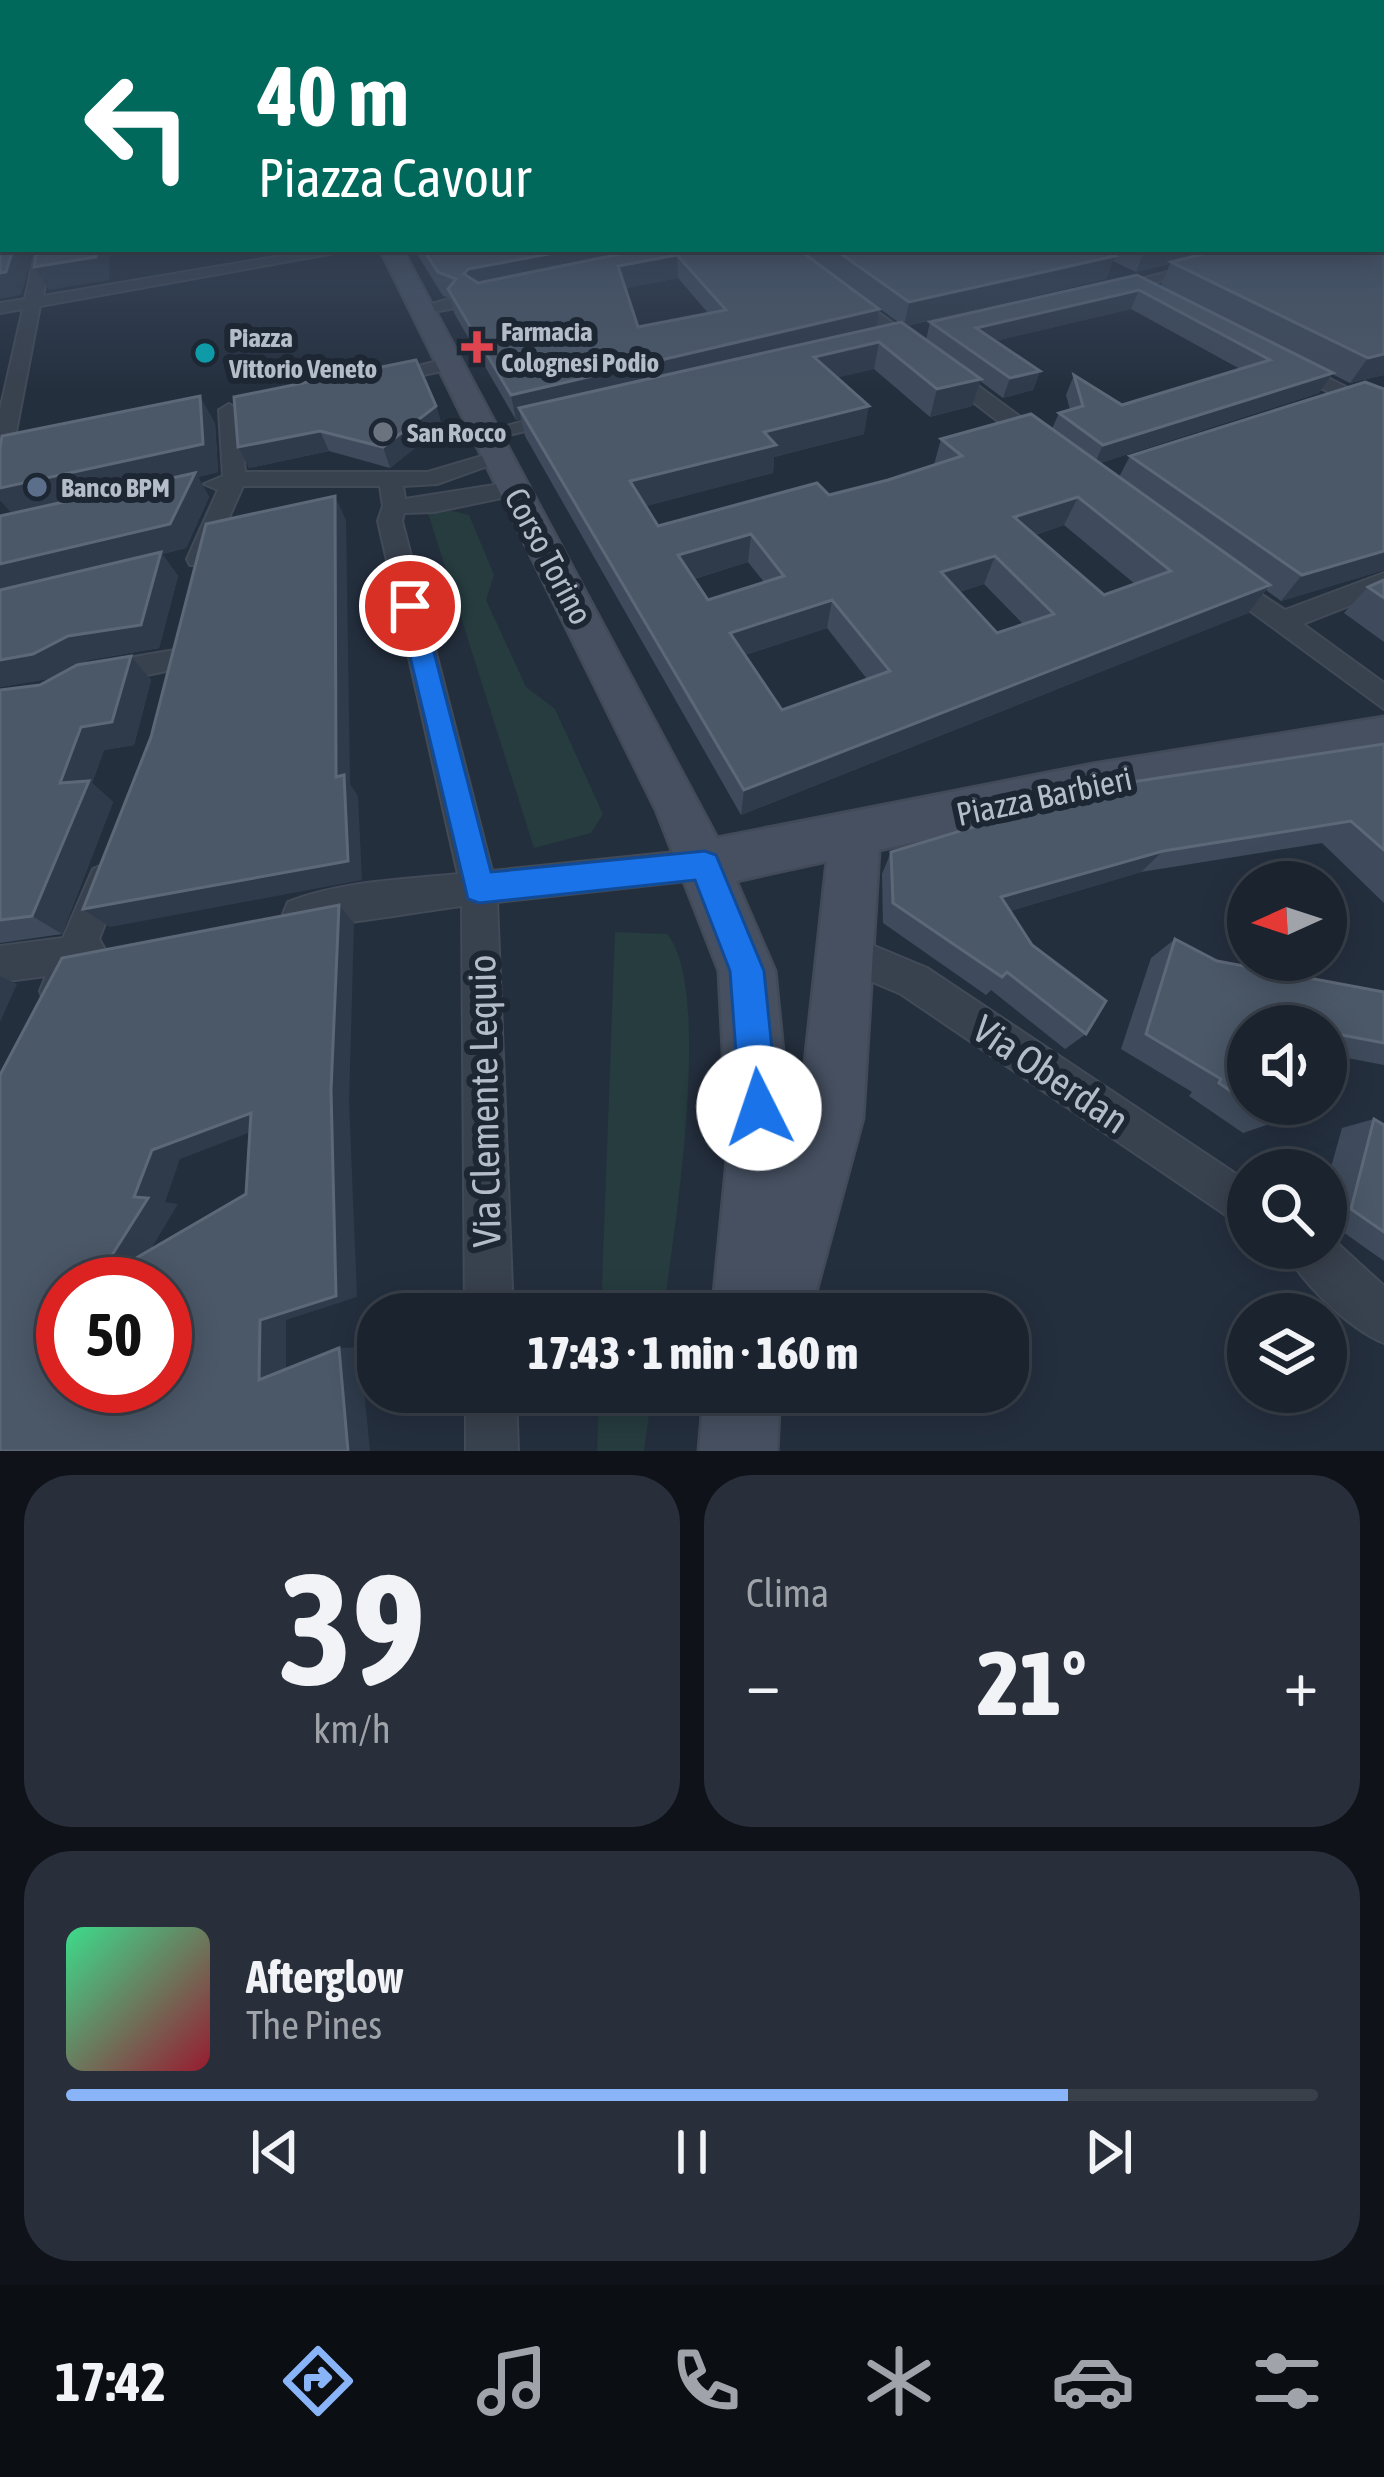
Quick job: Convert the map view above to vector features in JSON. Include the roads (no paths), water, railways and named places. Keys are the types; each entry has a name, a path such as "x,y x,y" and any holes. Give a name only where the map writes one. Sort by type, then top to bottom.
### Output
{"main road":[{"name":"Corso Torino","path":"396,254 436,307 452,363 705,865"},
{"name":"Piazza Barbieri","path":"705,865 1093,784 1384,734"},
{"path":"781,1293 831,1118 855,837"},
{"path":"705,865 747,971 757,1066 760,1150 750,1293"}],"street":[{"path":"33,452 0,458 43,254"},
{"path":"0,308 321,254"},
{"path":"787,254 885,339 1057,454"},
{"path":"1099,291 1255,254"},
{"path":"1105,268 1164,299"},
{"path":"885,339 935,328"},
{"path":"1266,353 1384,414"},
{"path":"366,381 452,363"},
{"path":"1326,403 1384,384"},
{"path":"189,598 199,558 234,479 230,410"},
{"path":"392,493 434,506 578,413"},
{"path":"201,487 234,479 417,496 429,479 499,460"},
{"name":"Via Clemente Lequio","path":"392,493 390,521 479,888 489,1293"},
{"path":"162,568 199,558"},
{"path":"1211,569 1384,698"},
{"path":"1281,622 1384,582"},
{"path":"75,688 90,675 177,649 165,699"},
{"path":"37,1035 77,954 118,845"},
{"path":"254,922 368,900 705,865"},
{"path":"0,964 117,949"},
{"name":"Via Oberdan","path":"848,953 914,981 1227,1194"},
{"path":"1330,1269 1384,1319"},
{"path":"491,1413 492,1451"}],"place":[{"name":"Farmacia Colognesi Podio","path":"477,347"},
{"name":"Piazza Vittorio Veneto","path":"205,353"},
{"name":"San Rocco","path":"383,432"},
{"name":"Banco BPM","path":"37,487"}]}
